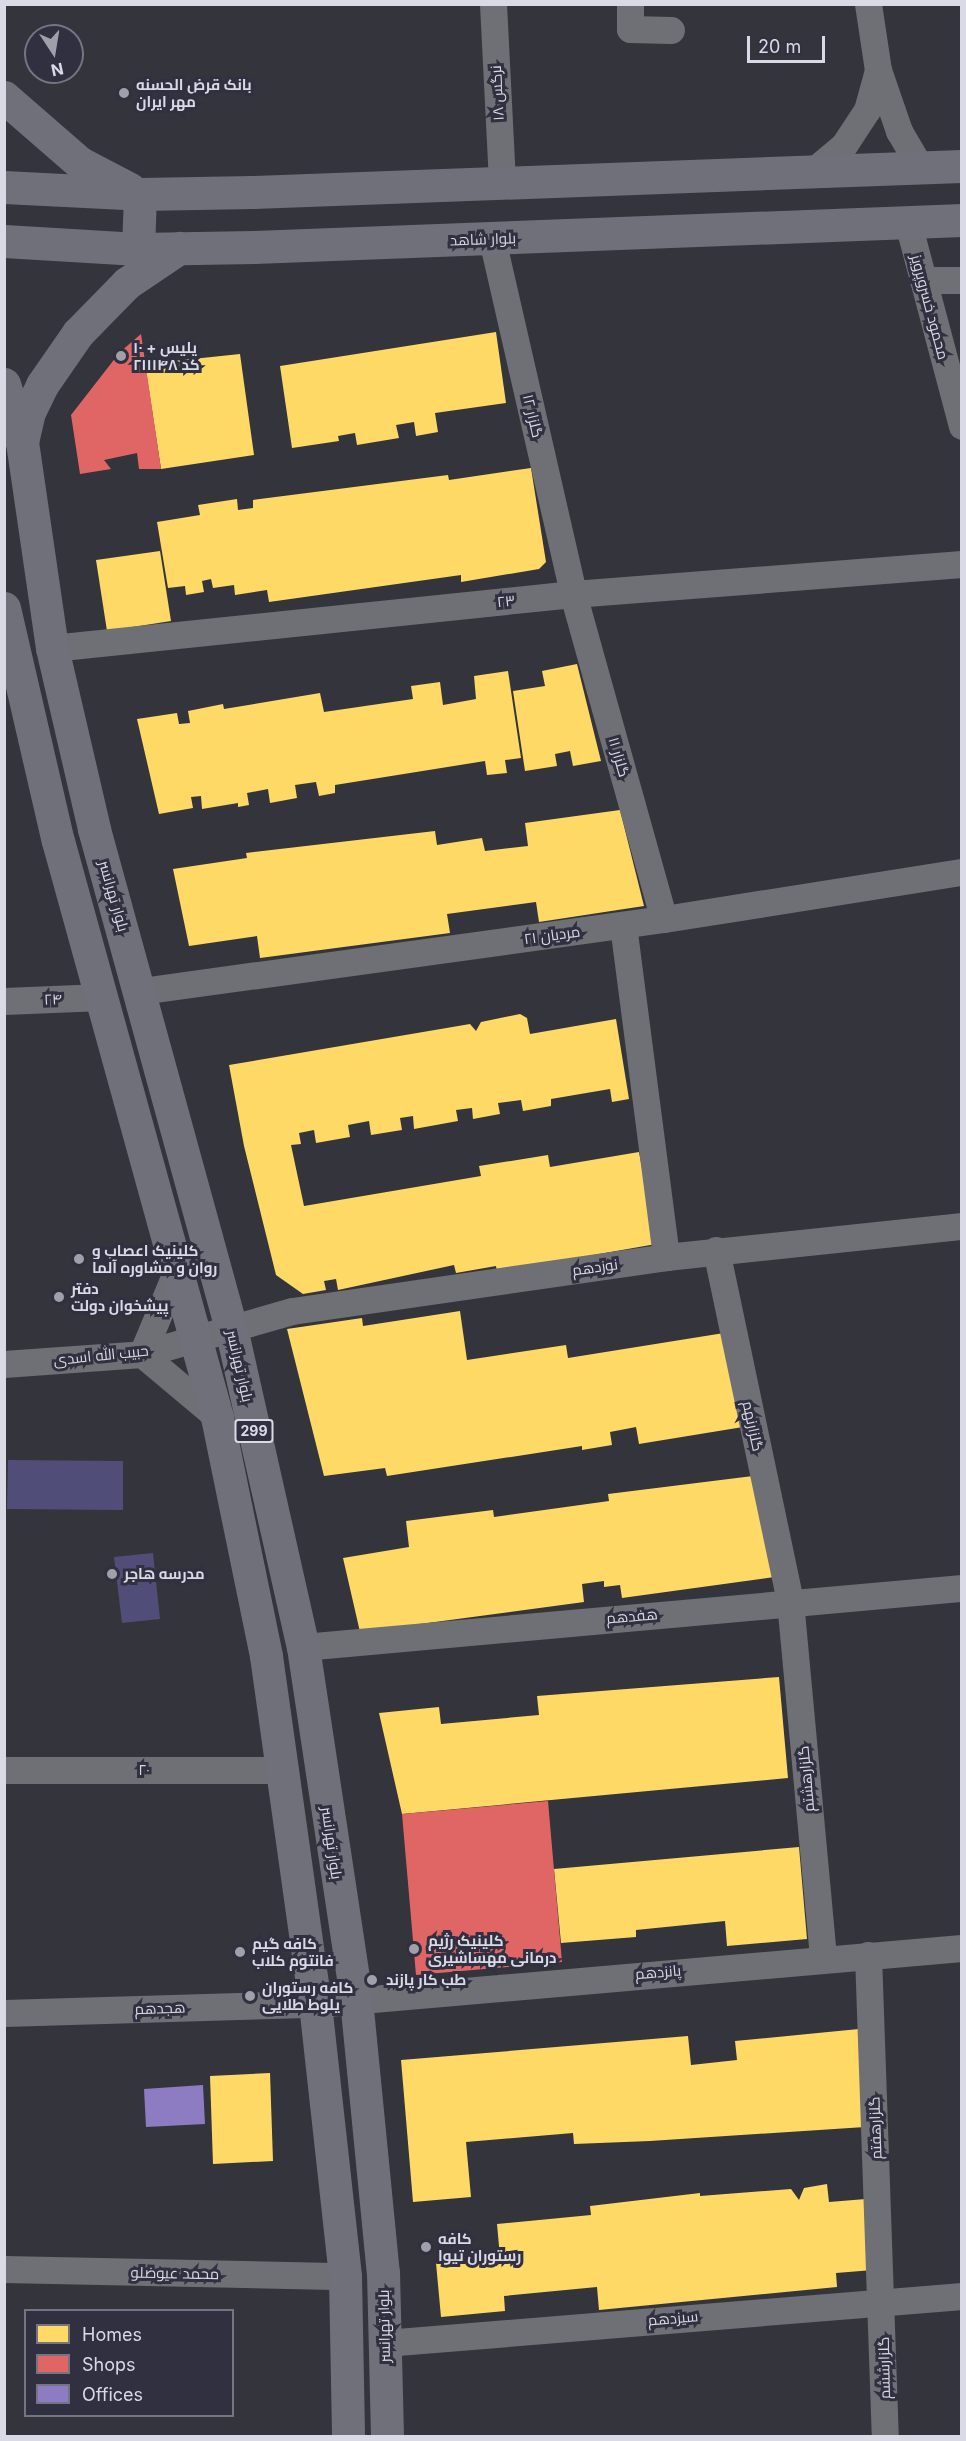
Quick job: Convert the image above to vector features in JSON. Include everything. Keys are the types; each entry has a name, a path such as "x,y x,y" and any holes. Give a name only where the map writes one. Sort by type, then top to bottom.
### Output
{"main road":[{"path":"4,98 80,163 140,194"},
{"path":"4,187 140,194 962,166"},
{"path":"138,249 140,194"},
{"name":"بلوار شاهد","path":"4,241 138,249 962,220"},
{"path":"22,442 29,412 42,385 78,333 127,283 179,248"},
{"name":"بلوار تهرانسر","path":"4,384 22,442 52,648 94,829 141,992 231,1328 303,1647 356,1999 383,2272 387,2436"},
{"path":"4,608 10,660 217,1417 266,1656 315,2004 345,2276 348,2436"},
{"path":"186,1302 200,1313 212,1311 219,1304 221,1291"},
{"path":"207,1379 211,1356 223,1353 232,1357 241,1372"}],"street":[{"name":"نرگس ۱۸","path":"493,4 502,182"},
{"path":"630,4 630,29 671,30"},
{"path":"868,4 878,70 899,132 921,167"},
{"path":"813,171 844,144 867,110 878,70"},
{"name":"محمود خسروپرویز","path":"908,223 962,426"},
{"name":"گلزار ۱۲","path":"492,238 573,594"},
{"path":"923,280 962,280"},
{"name":"۲۳","path":"52,648 573,594 962,564"},
{"name":"گلزار ۱۱","path":"573,594 664,919"},
{"name":"۲۱ مردیان","path":"141,992 623,925 962,872"},
{"path":"623,925 666,1257"},
{"name":"۲۴","path":"4,1001 102,997"},
{"name":"نوزدهم","path":"196,1337 292,1311 716,1250 962,1226"},
{"name":"گلزارنهم","path":"716,1250 790,1601"},
{"path":"177,1270 142,1354 217,1417"},
{"name":"حبیب الله اسدی","path":"4,1364 142,1354 196,1337"},
{"name":"هفدهم","path":"303,1647 790,1601 962,1588"},
{"name":"گلزارهشتم","path":"790,1601 823,1957"},
{"name":"۲۰","path":"4,1770 283,1770"},
{"name":"پانزدهم","path":"315,2004 823,1957 962,1948"},
{"name":"گلزارهفتم","path":"868,1955 882,2300"},
{"name":"هجدهم","path":"4,2013 315,2004"},
{"name":"محمد عیوضلو","path":"4,2269 345,2276"},
{"name":"سیزدهم","path":"385,2343 882,2300 962,2296"},
{"name":"گلزارششم","path":"882,2300 885,2436"}],"shaded area":[{"path":"8,1460 123,1461 123,1510 7,1509"},
{"path":"153,1553 160,1619 122,1623 114,1557"}],"building: Homes":[{"path":"496,332 506,403 435,413 438,432 416,436 414,422 396,425 399,438 357,445 355,433 338,436 339,441 292,448 280,366"},
{"path":"240,354 254,455 161,469 145,364"},
{"path":"531,468 546,562 539,569 461,582 461,575 269,602 267,590 235,595 234,585 213,588 211,579 202,581 204,592 186,595 185,586 168,588 157,522 200,515 198,505 237,499 238,510 253,508 253,500 448,475 449,480"},
{"path":"160,551 171,621 107,631 96,560"},
{"path":"577,664 601,761 573,766 570,751 555,754 557,766 525,771 513,691 545,686 542,671"},
{"path":"508,671 521,758 505,760 507,773 487,775 485,761 335,785 335,793 319,796 316,782 295,785 297,798 270,803 268,789 247,793 249,805 238,807 238,803 202,809 201,796 191,797 193,808 159,814 137,719 177,713 179,724 190,723 188,711 223,704 224,709 320,693 324,712 413,699 411,686 440,682 443,705 476,699 474,676"},
{"path":"620,810 644,906 539,922 536,902 447,914 450,933 260,958 257,936 189,946 173,869 247,858 246,853 435,831 437,845 482,838 485,851 528,846 525,823"},
{"path":"520,1014 527,1018 530,1034 616,1019 629,1099 612,1102 610,1089 551,1099 551,1106 523,1111 521,1100 498,1103 500,1114 473,1119 472,1108 456,1110 458,1121 414,1129 413,1116 400,1118 402,1130 371,1135 369,1121 348,1125 350,1137 316,1143 314,1130 299,1133 301,1144 291,1145 304,1206 481,1176 479,1166 548,1155 550,1167 639,1152 656,1244 497,1272 496,1266 456,1273 454,1265 338,1290 336,1279 324,1281 326,1290 303,1294 276,1275 244,1146 229,1065 470,1024 476,1031 481,1022"},
{"path":"460,1311 467,1360 566,1345 568,1358 724,1333 743,1427 639,1444 636,1427 610,1432 612,1445 582,1450 582,1446 387,1476 385,1468 324,1476 287,1329 362,1318 363,1326"},
{"path":"761,1475 782,1576 622,1598 620,1585 604,1587 604,1581 582,1584 584,1602 360,1632 343,1558 409,1547 406,1521 493,1510 494,1517 609,1501 608,1494"},
{"path":"779,1677 788,1778 402,1814 379,1713 439,1707 441,1724 539,1715 537,1696"},
{"path":"799,1847 807,1939 727,1946 725,1921 636,1930 636,1937 561,1943 554,1869"},
{"path":"859,2029 865,2127 574,2144 573,2133 466,2142 471,2197 413,2202 401,2060 688,2036 691,2065 737,2060 735,2041"},
{"path":"270,2073 273,2161 213,2164 210,2076"},
{"path":"827,2184 829,2202 866,2199 873,2270 836,2273 837,2287 599,2310 597,2287 504,2296 505,2311 441,2317 436,2263 500,2257 497,2224 591,2215 590,2206 700,2193 700,2196 791,2189 799,2200 804,2188"}],"building: Shops":[{"path":"141,334 161,469 139,469 137,453 104,460 111,469 80,474 71,415 120,352"},
{"path":"548,1801 562,1962 416,1975 402,1814"}],"building: Offices":[{"path":"203,2085 205,2124 146,2127 144,2089"}],"place":[{"name":"بانک قرض الحسنه مهر ایران","path":"124,93"},
{"name":"پلیس + ۱۰ کد ۲۱۱۱۴۸","path":"121,356"},
{"name":"کلینیک اعصاب و روان و مشاوره آلما","path":"79,1259"},
{"name":"دفتر پیشخوان دولت","path":"59,1297"},
{"name":"مدرسه هاجر","path":"112,1574"},
{"name":"کلینیک رژیم درمانی مهساشیری","path":"414,1949"},
{"name":"کافه گیم فانتوم کلاب","path":"240,1952"},
{"name":"طب کار پازند","path":"372,1980"},
{"name":"کافه رستوران يلوط طلایی","path":"250,1996"},
{"name":"کافه رستوران تیوا","path":"426,2247"}]}
